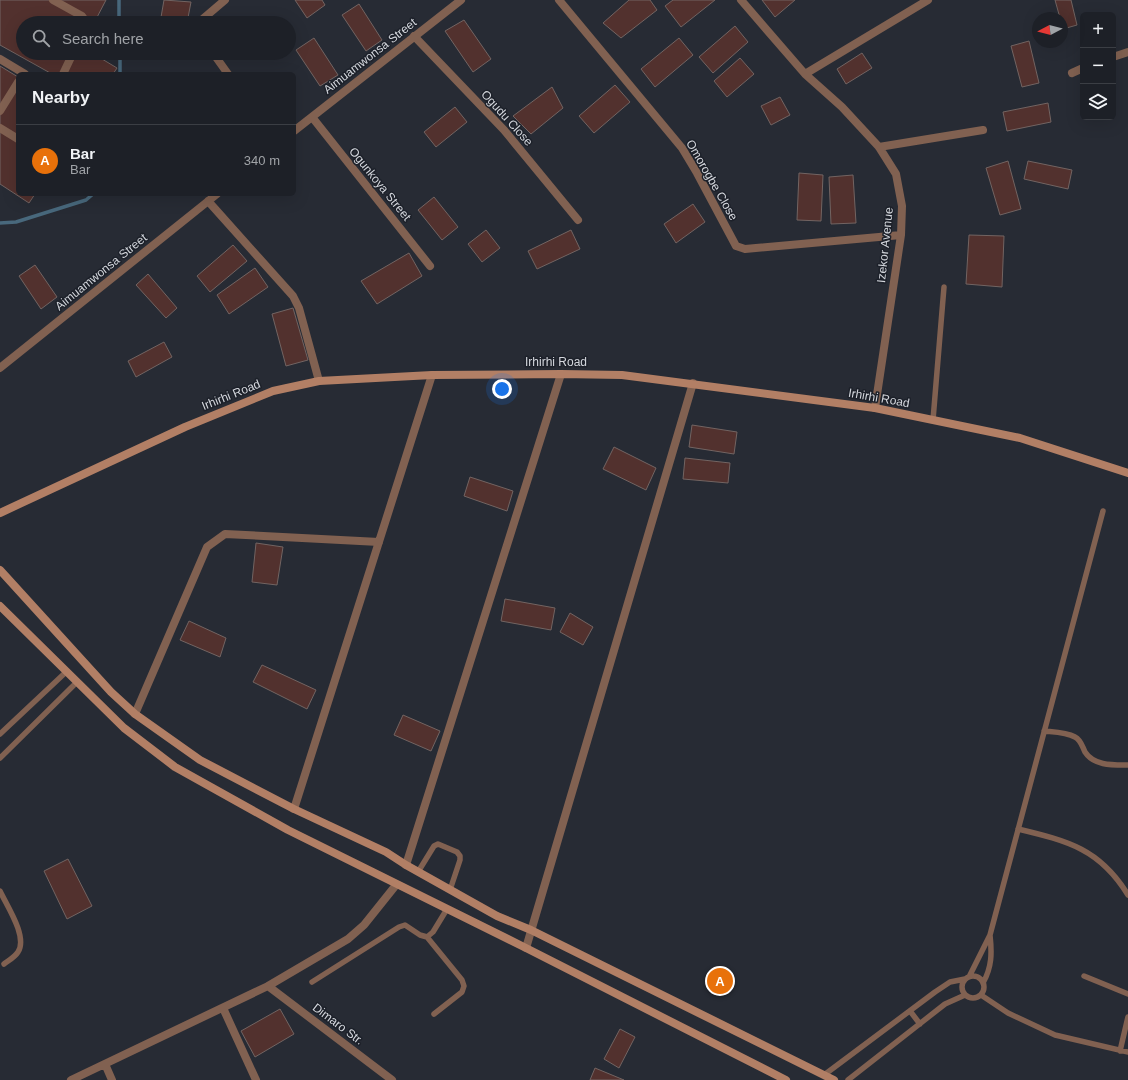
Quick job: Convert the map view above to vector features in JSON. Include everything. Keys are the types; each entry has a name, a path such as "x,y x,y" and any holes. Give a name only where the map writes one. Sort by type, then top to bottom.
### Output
{"main road":[{"name":"Irhirhi Road","path":"0,513 235,405 273,390 319,381 432,375 622,375 693,383 875,408 1020,438 1128,473"},
{"path":"0,570 111,692 135,714 200,760 294,809 386,852 418,872 497,916 531,930 834,1080"},
{"path":"0,606 124,728 175,767 288,830 526,948 783,1079"}],"street":[{"path":"53,0 82,16"},
{"path":"206,16 225,0"},
{"name":"Aimuamwonsa Street","path":"296,130 461,0"},
{"name":"Omorogbe Close","path":"559,0 682,148 736,246 745,249 900,235"},
{"name":"Izekor Avenue","path":"741,0 805,74 842,107 878,147 896,174 902,206 900,235 875,408"},
{"path":"805,74 928,0"},
{"name":"Ogudu Close","path":"414,36 504,130 578,220"},
{"path":"1116,56 1128,52"},
{"path":"0,59 21,72"},
{"path":"64,72 70,60"},
{"path":"218,60 227,72"},
{"path":"1072,73 1080,69"},
{"path":"0,110 16,85"},
{"name":"Ogunkoya Street","path":"312,117 430,266"},
{"path":"0,128 16,138"},
{"path":"878,147 982,130"},
{"name":"Aimuamwonsa Street","path":"0,368 214,196"},
{"path":"208,201 293,296 299,308 319,381"},
{"path":"406,865 561,374"},
{"path":"294,809 432,375"},
{"path":"526,948 693,383"},
{"path":"135,714 207,547 225,534 379,542"},
{"path":"71,1080 268,986 348,939 364,925 396,884"},
{"name":"Dimaro Str.","path":"268,986 392,1080"},
{"path":"223,1008 256,1080"},
{"path":"105,1064 112,1080"}],"lane":[{"path":"933,420 944,287"},
{"path":"965,995 962,987 990,935 1103,511"},
{"path":"0,734 66,672"},
{"path":"0,758 77,682"},
{"path":"1044,731 1066,733 1076,737 1086,753 1093,760 1107,764 1128,765"},
{"path":"1018,829 1062,840 1093,854 1118,879 1128,895"},
{"path":"418,872 434,846 438,844 457,852 460,856 460,860 450,890"},
{"path":"0,891 21,935 21,945 18,953 4,964"},
{"path":"427,937 433,932 447,909"},
{"path":"312,982 399,927 405,925 420,935 427,937 462,980 464,986 462,992 434,1014"},
{"path":"848,1080 946,1004 965,995 973,998 981,995 989,972 991,960 990,935"},
{"path":"1084,976 1128,994"},
{"path":"824,1075 945,985 967,978 977,977 984,983"},
{"path":"981,995 1008,1013 1055,1035 1128,1052"},
{"path":"910,1011 920,1024"},
{"path":"1120,1050 1128,1017"}],"building":[{"path":"0,0 106,0 98,16 16,16 16,54 0,45"},
{"path":"164,0 191,2 188,16 161,16"},
{"path":"295,0 322,0 325,5 307,18"},
{"path":"629,0 650,0 657,10 621,38 603,23"},
{"path":"673,0 715,0 681,27 665,6"},
{"path":"762,0 795,0 775,17"},
{"path":"1055,0 1071,0 1077,25 1068,28 1068,12 1058,12"},
{"path":"359,4 382,40 366,51 342,15"},
{"path":"464,20 491,59 473,72 445,31"},
{"path":"735,26 748,42 713,73 699,57"},
{"path":"314,38 338,75 320,86 296,50"},
{"path":"679,38 693,55 655,87 641,69"},
{"path":"1029,41 1039,83 1022,87 1011,46"},
{"path":"862,53 872,68 846,84 837,69"},
{"path":"740,58 754,74 727,97 714,81"},
{"path":"27,60 104,60 117,68 114,72 48,72"},
{"path":"0,66 16,76 16,194 0,184"},
{"path":"615,85 630,102 594,133 579,116"},
{"path":"552,87 563,108 531,134 513,116"},
{"path":"780,97 790,115 771,125 761,106"},
{"path":"1048,103 1051,122 1007,131 1003,112"},
{"path":"455,107 467,122 436,147 424,132"},
{"path":"1008,161 1021,209 1000,215 986,168"},
{"path":"1028,161 1072,170 1068,189 1024,179"},
{"path":"799,173 823,175 821,221 797,220"},
{"path":"853,175 856,223 831,224 829,177"},
{"path":"18,196 34,196 29,203"},
{"path":"434,197 458,227 442,240 418,210"},
{"path":"693,204 705,222 676,243 664,224"},
{"path":"486,230 500,248 482,262 468,244"},
{"path":"571,230 580,249 537,269 528,251"},
{"path":"969,235 1004,236 1002,287 966,284"},
{"path":"233,245 247,261 210,292 197,276"},
{"path":"409,253 422,276 377,304 361,281"},
{"path":"35,265 57,297 41,309 19,276"},
{"path":"255,268 268,287 229,314 217,295"},
{"path":"148,274 177,308 166,318 136,285"},
{"path":"293,308 308,360 286,366 272,314"},
{"path":"164,342 172,357 136,377 128,361"},
{"path":"692,425 737,432 734,454 689,447"},
{"path":"614,447 656,468 646,490 603,469"},
{"path":"685,458 730,463 728,483 683,479"},
{"path":"470,477 513,491 507,511 464,496"},
{"path":"256,543 283,547 277,585 252,582"},
{"path":"505,599 555,608 551,630 501,621"},
{"path":"570,613 593,627 583,645 560,632"},
{"path":"189,621 226,638 220,657 180,640"},
{"path":"262,665 316,690 307,709 253,682"},
{"path":"403,715 440,731 431,751 394,735"},
{"path":"68,859 92,906 67,919 44,871"},
{"path":"280,1009 294,1034 255,1057 241,1031"},
{"path":"620,1029 635,1037 619,1068 604,1059"},
{"path":"595,1068 624,1080 590,1080"}],"waterway":[{"path":"119,0 119,16"},
{"path":"120,60 120,72"},
{"path":"0,223 16,222 86,200 91,196"}],"place":[{"name":"Bar","path":"720,981"}]}
